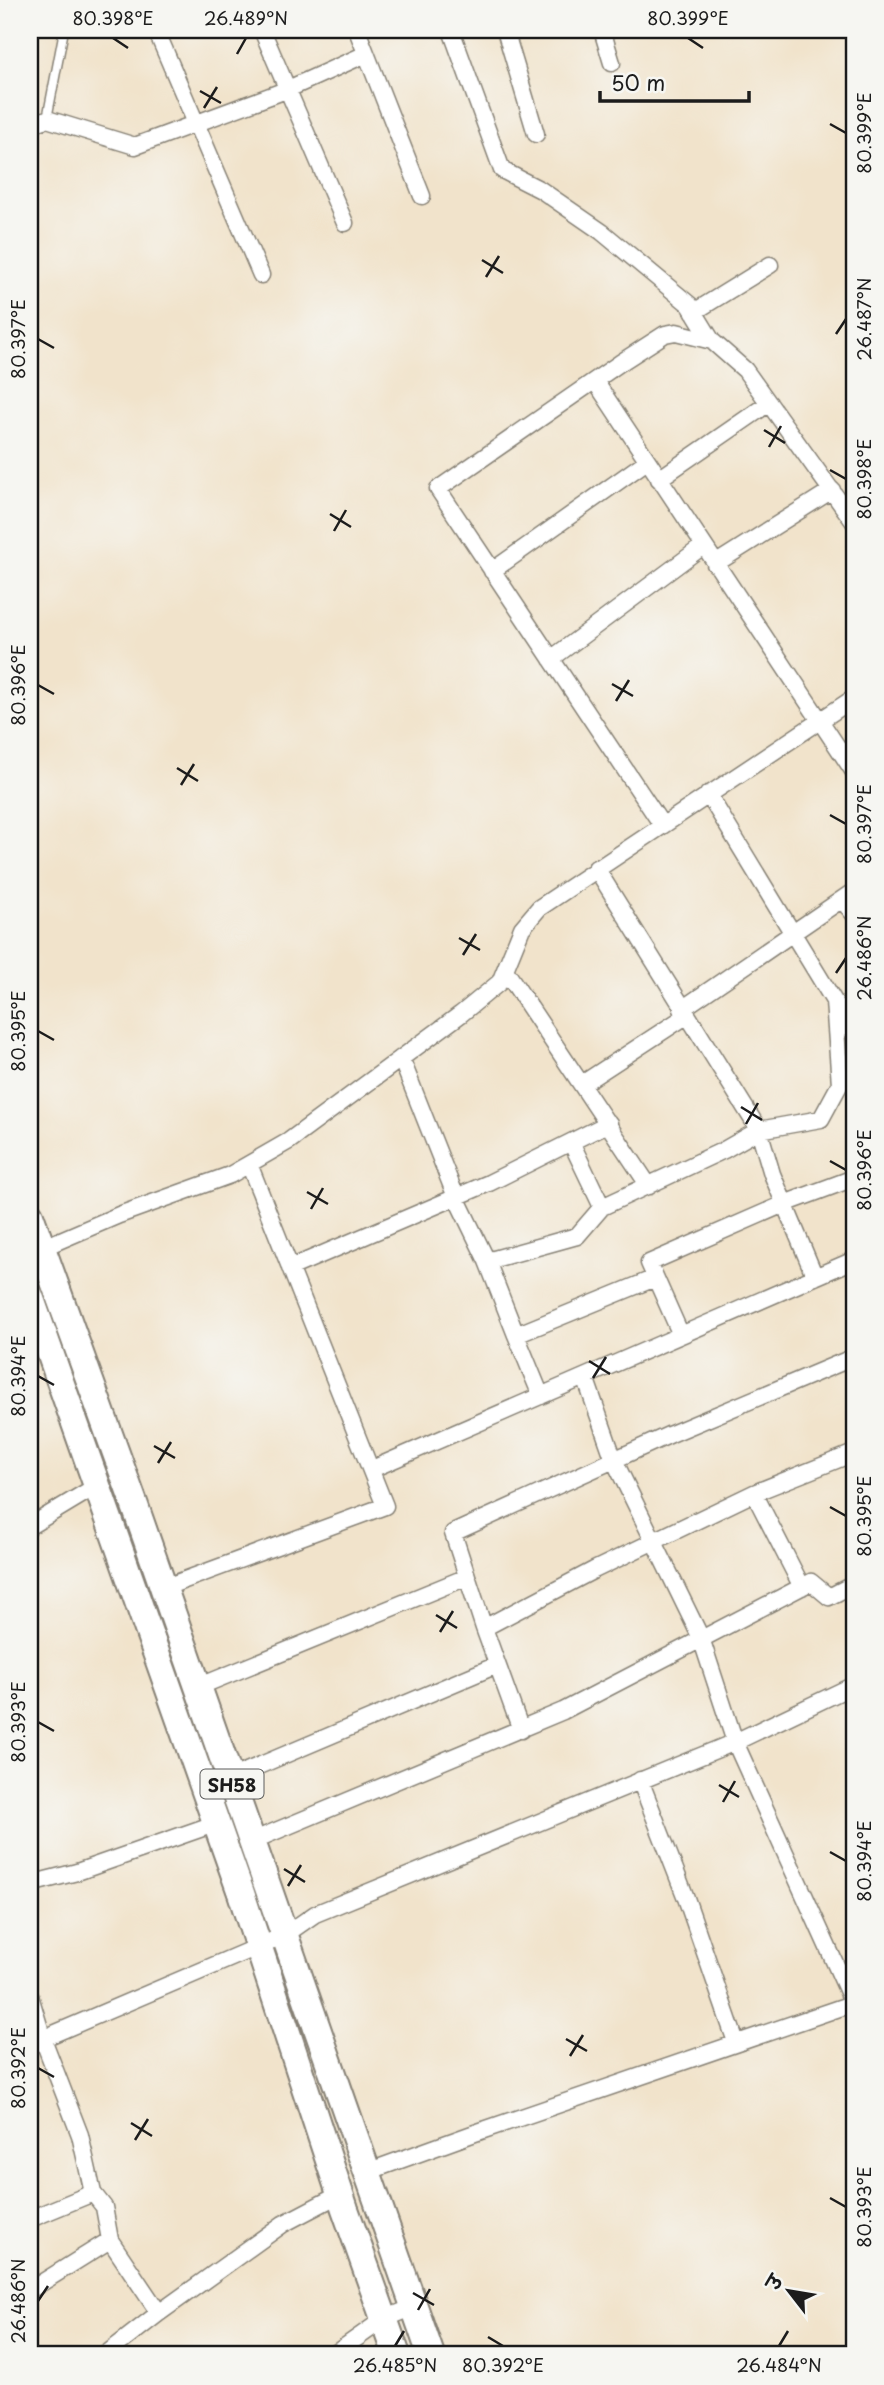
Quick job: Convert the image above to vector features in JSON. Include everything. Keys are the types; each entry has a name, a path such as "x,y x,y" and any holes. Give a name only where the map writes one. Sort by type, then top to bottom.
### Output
{"main road":[{"name":"SH58","path":"30,1215 431,2355"},
{"name":"SH58","path":"30,1296 217,1823 340,2194 397,2355"}],"street":[{"path":"156,30 261,275"},
{"path":"262,30 345,223"},
{"path":"357,30 422,196"},
{"path":"451,30 502,170 541,190 602,232 690,305 712,341 745,370 854,522"},
{"path":"505,30 536,134"},
{"path":"601,30 612,63"},
{"path":"30,125 47,119 135,146 286,90 366,54"},
{"path":"694,312 769,265"},
{"path":"662,825 438,489 665,334 676,332 712,341"},
{"path":"595,381 854,772"},
{"path":"659,479 769,403"},
{"path":"492,571 647,461"},
{"path":"715,564 832,489"},
{"path":"551,659 703,546"},
{"path":"42,1248 119,1215 230,1175 289,1141 500,982 522,928 538,908 854,698"},
{"path":"708,794 854,1034"},
{"path":"596,868 759,1130 772,1174 815,1277"},
{"path":"582,1084 848,895 854,914"},
{"path":"505,970 649,1186"},
{"path":"487,1261 577,1236 602,1207 724,1150 759,1130 821,1119 840,1084 834,1002"},
{"path":"401,1058 456,1197 487,1261 541,1396"},
{"path":"290,1268 456,1197 608,1123"},
{"path":"571,1142 602,1207"},
{"path":"163,1588 385,1506 249,1164"},
{"path":"681,1335 649,1263 784,1204 854,1178"},
{"path":"372,1469 854,1260"},
{"path":"516,1335 655,1278"},
{"path":"521,1730 453,1533 614,1460 854,1357"},
{"path":"367,2172 854,2003 735,1742 701,1639 614,1460 585,1377"},
{"path":"484,1628 754,1493 854,1453"},
{"path":"30,1526 97,1485"},
{"path":"754,1493 802,1587"},
{"path":"198,1687 467,1577"},
{"path":"252,1841 563,1711 811,1582 829,1597 854,1584"},
{"path":"230,1778 497,1665"},
{"path":"36,2042 285,1935 315,1914 735,1742 854,1685"},
{"path":"640,1780 686,1898 736,2042"},
{"path":"30,1884 77,1872 217,1823"},
{"path":"30,1996 36,2042 80,2135 93,2193 104,2207 110,2240 159,2313"},
{"path":"30,2219 93,2193"},
{"path":"105,2355 283,2224 340,2194"},
{"path":"30,2290 110,2240"},
{"path":"333,2355 384,2319 414,2307"}],"lane":[{"path":"47,119 64,30"}]}
